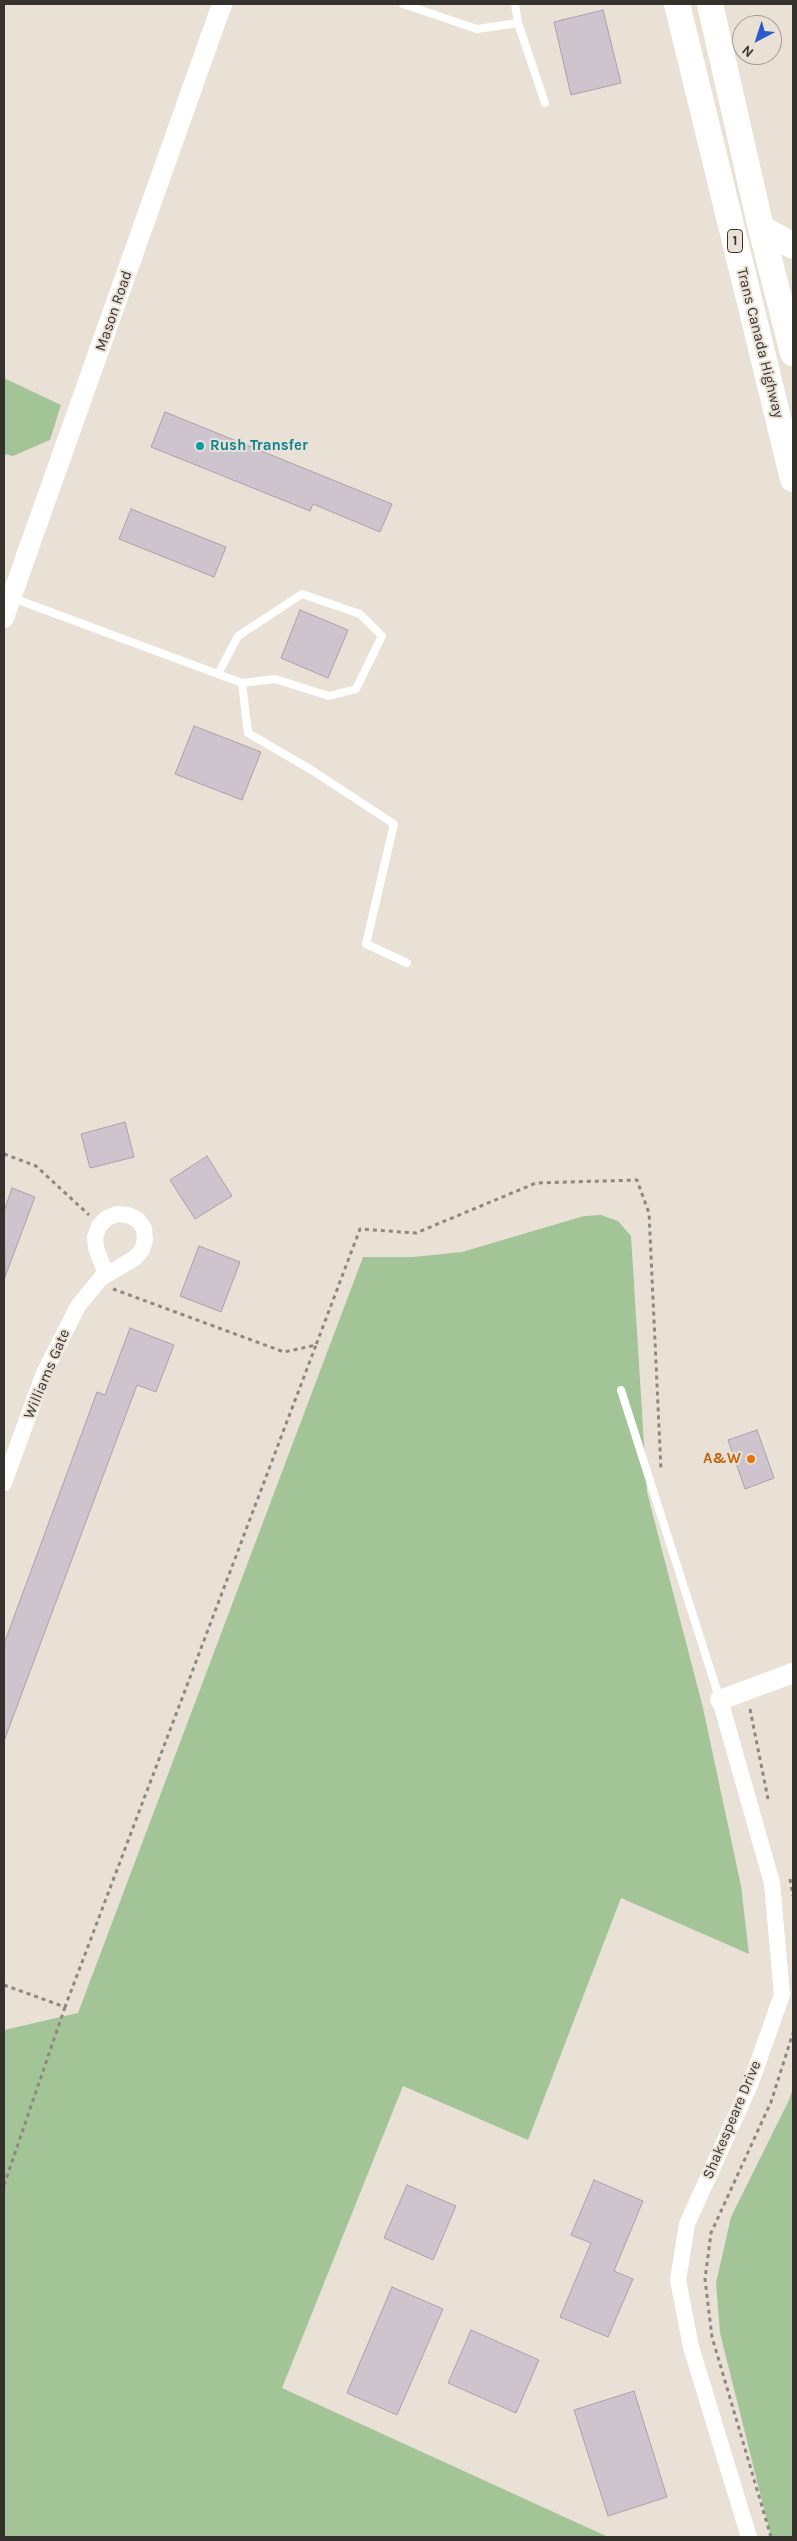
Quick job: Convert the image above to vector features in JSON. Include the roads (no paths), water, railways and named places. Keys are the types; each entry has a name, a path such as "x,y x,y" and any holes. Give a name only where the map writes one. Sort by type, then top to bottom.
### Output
{"highway":[{"name":"Trans Canada Highway","path":"677,4 793,479"},
{"name":"Trans Canada Highway","path":"710,4 761,228 793,353"},
{"path":"761,228 793,246"},
{"path":"776,287 793,262"}],"street":[{"name":"Mason Road","path":"4,618 222,4"},
{"name":"Williams Gate","path":"4,1483 55,1348 78,1306 104,1276 135,1258 142,1250 145,1235 138,1220 128,1215 112,1216 99,1226 95,1237 96,1248 104,1276"},
{"path":"720,1700 793,1673"},
{"name":"Shakespeare Drive","path":"720,1700 772,1882 782,1995 750,2085 687,2224 678,2280 692,2347 749,2537"}],"lane":[{"path":"403,4 477,29 518,23"},
{"path":"515,4 518,23 545,103"},
{"path":"11,597 242,683 275,679 329,696 356,689 382,636 360,614 302,594 238,636 218,674"},
{"path":"242,683 248,733 394,824 366,944 407,963"},
{"path":"621,1390 720,1700"}],"place":[{"name":"Rush Transfer","path":"200,446"},
{"name":"A&W","path":"751,1459"}]}
